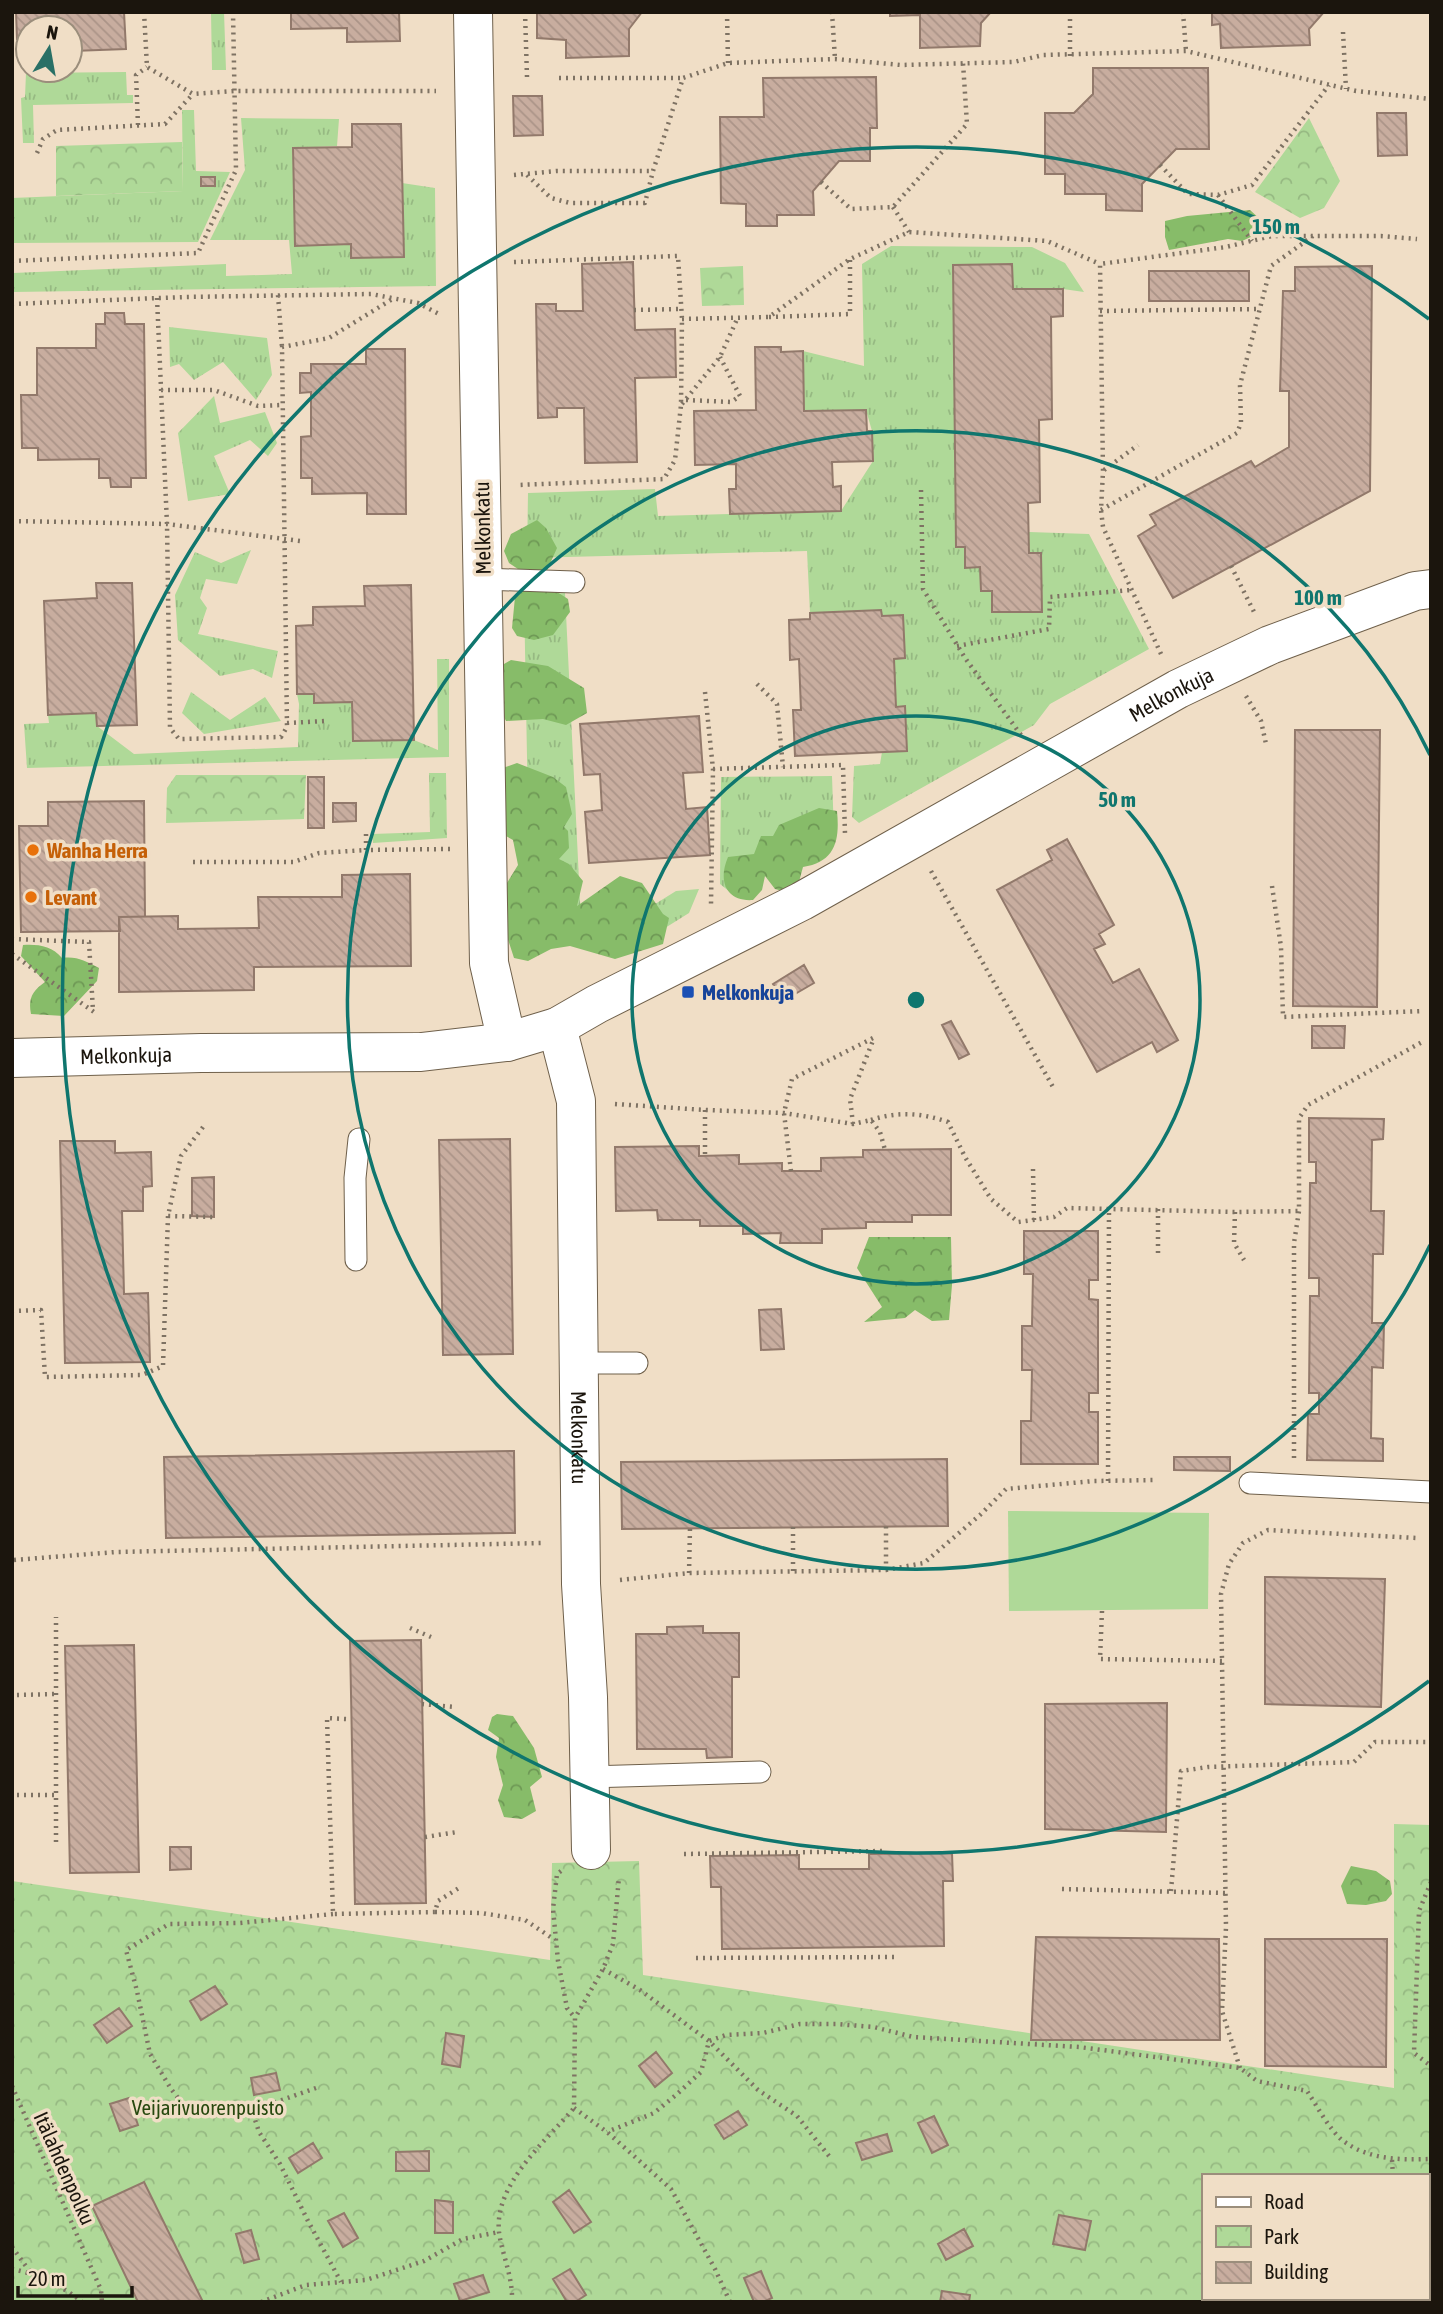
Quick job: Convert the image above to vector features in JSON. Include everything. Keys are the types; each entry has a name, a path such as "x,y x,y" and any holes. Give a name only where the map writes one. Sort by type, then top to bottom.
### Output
{"street":[{"name":"Melkonkatu","path":"473,12 489,963 507,1042"},
{"name":"Melkonkuja","path":"12,1058 201,1053 421,1052 507,1042 557,1027 859,871 1178,689 1270,645 1415,591 1431,589"},
{"name":"Melkonkatu","path":"557,1027 576,1101 580,1543 588,1697 588,1777 605,1862"}],"lane":[{"path":"483,579 574,582"},
{"path":"356,1260 355,1178 359,1139"},
{"path":"578,1363 637,1363"},
{"path":"1251,1483 1431,1492"},
{"path":"588,1777 760,1772"}],"path":[{"path":"144,12 147,67"},
{"path":"12,261 198,253 236,170 233,12"},
{"path":"525,12 527,76"},
{"path":"727,12 728,63"},
{"path":"832,12 835,59"},
{"path":"1070,12 1070,56"},
{"path":"1184,12 1186,51"},
{"path":"1343,33 1346,89"},
{"path":"559,78 683,78 728,63 835,59 901,65 1014,62 1043,55 1186,51 1346,89 1431,99"},
{"path":"821,182 851,209 893,207 967,124 963,63"},
{"path":"147,67 193,94 234,91 437,91"},
{"path":"138,125 136,75 147,67"},
{"path":"527,175 551,198 570,203 645,203 683,78"},
{"path":"1160,165 1188,194 1218,195 1252,185 1329,85"},
{"path":"37,153 43,139 57,130 165,124 193,94"},
{"path":"510,175 653,171"},
{"path":"1218,195 1252,241"},
{"path":"893,207 909,232"},
{"path":"769,317 850,259 909,232 1047,241 1100,264 1226,247 1272,236 1381,236 1417,239"},
{"path":"1101,510 1237,433 1241,423 1240,385 1271,266 1314,236"},
{"path":"513,262 678,256 682,319 681,405 676,460 664,479 518,485"},
{"path":"682,319 849,314 850,259"},
{"path":"1100,264 1103,527 1178,689"},
{"path":"12,304 371,294 418,303 444,317 478,329"},
{"path":"157,298 167,524 170,728 179,739 281,737 287,723 282,347 278,295"},
{"path":"282,347 329,338 394,298"},
{"path":"634,310 681,309"},
{"path":"1100,311 1259,309"},
{"path":"681,405 720,357 738,317"},
{"path":"686,400 731,401 740,396 720,357"},
{"path":"161,390 214,390 258,406 282,405"},
{"path":"1103,471 1138,445"},
{"path":"921,489 923,589 957,646 1018,730 1041,767"},
{"path":"12,521 167,524 300,541"},
{"path":"1231,566 1270,645"},
{"path":"957,646 1049,629 1050,597 1131,590"},
{"path":"757,684 777,704 783,767"},
{"path":"705,692 713,769 711,896 714,945"},
{"path":"1244,692 1261,722 1266,744"},
{"path":"287,723 326,721"},
{"path":"713,769 843,765 845,836 859,871"},
{"path":"366,834 366,850"},
{"path":"913,840 1053,1087"},
{"path":"193,862 295,862 319,853 421,848 488,849"},
{"path":"1272,886 1281,947 1283,1017 1423,1011"},
{"path":"12,939 89,942 93,1011"},
{"path":"12,954 101,1017"},
{"path":"791,1171 784,1113 792,1079 875,1037 850,1099 853,1124"},
{"path":"1294,1487 1294,1243 1299,1211 1299,1118 1308,1105 1422,1042"},
{"path":"576,1101 784,1113 853,1124 887,1115 924,1114 948,1122 965,1157 991,1199 1018,1222 1054,1217 1067,1208 1299,1211"},
{"path":"705,1110 705,1156"},
{"path":"871,1120 880,1132 885,1150"},
{"path":"12,1311 41,1310 45,1377 142,1376 163,1366 168,1216 181,1156 203,1127"},
{"path":"1033,1168 1034,1220"},
{"path":"1108,1481 1109,1209"},
{"path":"1158,1209 1158,1254"},
{"path":"1235,1212 1234,1243 1244,1260"},
{"path":"168,1216 214,1217"},
{"path":"581,1584 689,1573 886,1570 924,1563 1006,1489 1154,1480"},
{"path":"886,1526 886,1570"},
{"path":"793,1527 793,1571"},
{"path":"689,1573 690,1528"},
{"path":"1240,2068 1222,2011 1226,1893 1221,1594 1229,1564 1243,1543 1268,1530 1416,1538"},
{"path":"14,1560 116,1552 580,1543"},
{"path":"1102,1611 1100,1659 1223,1661"},
{"path":"56,1617 56,1842"},
{"path":"410,1628 431,1637"},
{"path":"17,1695 56,1694"},
{"path":"422,1704 454,1707"},
{"path":"333,1914 327,1718 346,1719"},
{"path":"1171,1891 1181,1771 1354,1762 1375,1742 1431,1742"},
{"path":"17,1795 56,1795"},
{"path":"425,1837 457,1832"},
{"path":"684,1854 882,1851"},
{"path":"512,2302 508,2263 499,2232 506,2195 523,2163 574,2108 575,2018 603,1969 613,1944 619,1887 605,1862 557,1874 553,1909 556,1941 567,2008 575,2018"},
{"path":"1431,1882 1419,1910 1414,2053 1431,2066"},
{"path":"435,1912 438,1901 459,1888"},
{"path":"1062,1889 1226,1893"},
{"path":"316,2088 265,2106 187,2109 170,2089 150,2054 126,1950 169,1924 240,1923 333,1914 481,1913 525,1920 556,1941"},
{"path":"696,1958 896,1957"},
{"path":"603,1969 640,1990 709,2041 758,2090 797,2116 829,2156"},
{"path":"709,2041 726,2035 764,2033 800,2024 836,2024 874,2027 913,2037 1079,2047 1240,2068 1257,2081 1307,2091 1342,2139 1364,2151 1392,2160 1431,2160"},
{"path":"607,2132 654,2113 676,2095 701,2072 709,2041"},
{"name":"Itälahdenpolku","path":"12,2086 101,2290 102,2302"},
{"path":"251,2107 260,2132 280,2164 341,2282"},
{"path":"574,2108 607,2132 671,2189 730,2302"},
{"path":"1392,2160 1393,2174"},
{"path":"261,2302 306,2286 366,2280 424,2261 463,2239 499,2232"},
{"path":"12,2247 32,2273"},
{"path":"12,2269 32,2273 75,2295 82,2302"}],"green space":[{"path":"211,12 224,12 226,70 212,70"},
{"path":"84,72 126,72 127,95 133,95 133,103 33,105 34,143 23,143 21,98 25,97 26,84 84,84"},
{"path":"182,110 194,110 196,171 230,172 198,242 12,243 12,198 183,191"},
{"path":"241,118 339,119 337,146 293,148 296,246 351,244 351,258 404,257 402,183 435,188 436,286 13,292 13,273 226,264 226,276 292,274 289,240 210,240 245,170"},
{"path":"1309,118 1340,181 1324,208 1300,218 1255,192"},
{"path":"182,142 183,191 56,196 56,146"},
{"path":"1250,210 1261,220 1255,235 1242,241 1228,239 1169,250 1165,237 1165,221 1187,216"},
{"path":"891,246 1032,247 1065,263 1084,292 1063,289 1013,289 1012,264 953,265 956,546 965,547 965,568 980,567 981,591 992,591 992,612 1041,612 1041,553 1029,553 1029,532 1089,534 1149,649 1050,704 1034,725 859,823 852,817 854,766 880,764 882,752 907,750 905,706 896,707 894,659 881,611 810,613 807,551 527,558 528,493 655,489 658,516 841,511 873,461 872,431 866,410 804,411 803,351 864,366 862,264"},
{"path":"743,266 744,305 702,306 700,268"},
{"path":"169,327 267,338 272,375 256,400 223,362 194,380 179,364 170,367"},
{"path":"214,396 220,423 265,412 277,443 268,456 250,440 214,456 230,494 188,501 178,433"},
{"path":"537,520 546,528 557,548 545,575 530,577 509,563 504,551 511,534"},
{"path":"251,550 237,584 206,579 200,598 207,608 198,634 278,651 272,678 253,669 220,676 178,640 175,595 195,552 221,563"},
{"path":"527,586 554,590 568,599 570,612 553,635 534,640 517,636 512,628 515,597"},
{"path":"565,593 581,921 631,919 676,891 699,889 689,913 641,943 530,918 524,596"},
{"path":"437,659 449,659 449,757 27,768 24,724 49,723 48,715 96,713 97,726 134,754 298,747 297,694 314,694 315,703 352,702 353,740 414,740 438,750"},
{"path":"511,660 548,666 584,688 587,713 566,725 543,719 506,721 501,711 492,671"},
{"path":"191,692 230,720 265,697 281,721 204,734 182,713"},
{"path":"517,763 553,777 566,787 572,814 564,827 568,831 569,848 559,859 569,864 583,881 577,906 620,876 642,883 663,914 669,918 663,944 615,959 570,946 551,949 528,961 514,958 502,921 502,891 518,865 513,840 495,830 494,771"},
{"path":"429,773 446,773 447,838 373,843 372,834 430,832"},
{"path":"176,775 306,775 304,819 166,823 167,788"},
{"path":"832,776 834,834 730,892 720,884 721,777"},
{"path":"819,808 837,811 836,841 829,855 803,867 797,889 790,893 775,889 765,876 762,890 753,900 743,900 730,893 724,881 728,857 754,854 761,836 773,836 779,825"},
{"path":"23,945 44,947 62,958 77,958 89,963 99,968 97,981 64,1016 31,1014 32,996 45,982 21,956"},
{"path":"869,1237 951,1237 952,1285 949,1320 932,1321 915,1310 905,1318 864,1322 882,1307 857,1268"},
{"path":"1008,1511 1209,1513 1208,1609 1009,1611"},
{"path":"497,1714 513,1716 534,1748 542,1777 530,1787 536,1811 522,1819 504,1817 498,1800 503,1785 496,1757 499,1738 488,1730 492,1717"},
{"name":"Veijarivuorenpuisto","path":"1394,1824 1431,1825 1431,2302 12,2302 12,1881 550,1960 552,1863 639,1861 643,1975 1394,2088"},
{"path":"1351,1866 1376,1871 1390,1881 1392,1894 1386,1901 1366,1905 1347,1904 1341,1886"}],"building":[{"path":"124,12 126,49 84,51 84,14 16,14"},
{"path":"291,12 399,12 400,41 347,42 347,28 291,29"},
{"path":"537,12 642,12 629,29 629,56 566,58 566,40 537,38"},
{"path":"890,12 991,12 981,23 980,46 920,48 920,15 890,16"},
{"path":"1212,12 1324,12 1309,29 1310,45 1221,48 1220,24 1212,25"},
{"path":"1093,68 1208,68 1209,149 1176,149 1142,184 1142,211 1106,210 1106,194 1065,194 1065,174 1045,174 1045,113 1074,113 1093,94"},
{"path":"876,77 877,128 870,128 870,161 839,161 813,191 814,215 777,215 777,226 746,226 746,204 721,203 720,117 764,117 763,78"},
{"path":"513,96 542,96 543,135 514,136"},
{"path":"1377,113 1406,113 1407,155 1378,156"},
{"path":"352,124 401,124 404,257 351,258 351,244 295,246 293,148 352,147"},
{"path":"201,177 215,177 215,186 201,186"},
{"path":"633,262 635,330 675,329 676,377 635,378 637,462 585,463 584,408 557,408 557,417 538,418 536,304 556,304 556,311 583,311 582,264"},
{"path":"1012,264 1013,289 1063,289 1063,316 1051,317 1052,419 1039,420 1040,502 1028,503 1029,553 1041,553 1042,612 992,612 992,591 981,591 980,567 965,568 965,547 956,547 953,265"},
{"path":"1372,266 1370,491 1173,598 1138,536 1156,525 1150,515 1251,461 1255,467 1289,447 1289,391 1280,391 1283,291 1295,291 1295,267"},
{"path":"1149,271 1249,271 1249,301 1149,301"},
{"path":"105,313 124,313 125,324 144,324 146,478 131,478 131,487 111,487 110,478 99,478 99,459 38,460 38,448 22,448 21,395 37,395 37,348 96,348 96,324 105,324"},
{"path":"755,347 781,347 781,352 803,351 804,411 866,410 867,431 872,431 873,461 832,462 833,487 841,486 841,511 730,514 729,489 736,489 736,464 695,465 694,411 756,410"},
{"path":"366,349 405,349 406,514 367,514 367,493 312,494 312,478 301,478 301,437 311,436 311,392 300,393 300,373 311,373 311,364 366,364"},
{"path":"96,583 132,583 137,725 97,726 96,713 48,715 44,601 97,598"},
{"path":"411,585 414,740 353,741 352,702 314,703 314,694 297,694 296,626 313,625 313,607 365,606 364,586"},
{"path":"881,610 882,616 903,615 905,658 894,659 896,707 905,706 907,751 795,756 793,710 801,710 799,659 790,660 789,620 810,619 810,613"},
{"path":"699,716 703,772 683,773 686,809 707,807 710,855 589,863 585,812 602,810 600,774 584,775 580,724"},
{"path":"1295,730 1380,730 1377,1007 1293,1006"},
{"path":"308,777 324,777 324,828 308,828"},
{"path":"144,801 145,917 119,917 120,931 21,932 19,826 48,826 48,802"},
{"path":"333,803 356,803 356,821 333,822"},
{"path":"1067,839 1114,925 1099,934 1105,944 1094,949 1113,983 1139,969 1178,1040 1157,1052 1152,1042 1097,1072 997,890 1052,860 1047,850"},
{"path":"410,874 411,966 254,967 254,990 119,992 119,917 178,916 178,929 259,928 258,897 342,897 342,875"},
{"path":"804,965 814,983 783,1001 773,984"},
{"path":"951,1021 969,1054 959,1059 942,1025"},
{"path":"1312,1026 1345,1026 1344,1048 1312,1048"},
{"path":"1309,1118 1384,1119 1383,1139 1372,1140 1371,1211 1384,1211 1383,1254 1373,1254 1372,1323 1384,1323 1383,1368 1372,1367 1371,1438 1383,1439 1383,1461 1307,1460 1308,1414 1319,1414 1319,1393 1309,1393 1310,1296 1319,1296 1319,1278 1309,1278 1310,1183 1316,1183 1316,1162 1309,1162"},
{"path":"510,1139 513,1354 443,1355 439,1140"},
{"path":"60,1141 115,1141 115,1153 151,1152 152,1186 143,1187 143,1211 122,1211 124,1294 148,1293 150,1362 65,1363"},
{"path":"699,1146 699,1156 739,1155 739,1164 782,1163 782,1171 821,1171 821,1158 863,1157 863,1150 951,1149 951,1215 912,1215 912,1222 866,1222 866,1228 822,1229 822,1243 780,1243 781,1233 743,1234 743,1226 700,1226 700,1220 658,1220 657,1210 616,1211 615,1147"},
{"path":"214,1177 214,1217 192,1216 192,1178"},
{"path":"1024,1231 1098,1231 1098,1280 1089,1280 1089,1299 1098,1300 1098,1393 1089,1393 1089,1412 1098,1412 1098,1464 1021,1464 1021,1421 1031,1421 1032,1370 1022,1370 1022,1326 1032,1326 1033,1274 1024,1274"},
{"path":"781,1309 784,1349 761,1350 759,1310"},
{"path":"514,1451 515,1533 166,1538 164,1457"},
{"path":"1174,1457 1230,1457 1230,1471 1174,1470"},
{"path":"947,1459 948,1526 622,1529 621,1462"},
{"path":"1265,1577 1385,1579 1381,1707 1265,1704"},
{"path":"703,1626 703,1633 739,1633 739,1677 732,1677 732,1757 707,1758 706,1749 637,1749 636,1634 667,1634 667,1627"},
{"path":"421,1640 426,1903 355,1904 350,1641"},
{"path":"134,1645 139,1872 70,1873 65,1646"},
{"path":"1167,1703 1166,1832 1045,1829 1045,1704"},
{"path":"170,1847 191,1847 191,1869 170,1870"},
{"path":"952,1853 953,1881 943,1881 944,1946 722,1949 721,1887 711,1887 710,1856 799,1855 799,1869 869,1869 869,1854"},
{"path":"1036,1937 1219,1939 1220,2040 1031,2040"},
{"path":"1265,1939 1387,1939 1386,2067 1265,2066"},
{"path":"215,1986 227,2004 201,2020 190,2001"},
{"path":"119,2008 132,2026 107,2043 94,2025"},
{"path":"446,2033 464,2036 460,2067 442,2064"},
{"path":"656,2052 672,2073 655,2087 639,2066"},
{"path":"276,2073 280,2090 254,2095 251,2078"},
{"path":"129,2098 138,2125 120,2131 110,2104"},
{"path":"738,2111 747,2125 724,2139 715,2125"},
{"path":"934,2116 948,2145 932,2153 918,2123"},
{"path":"887,2134 892,2151 862,2160 856,2143"},
{"path":"313,2143 322,2158 298,2173 289,2158"},
{"path":"429,2151 429,2171 396,2171 396,2152"},
{"path":"144,2182 203,2302 138,2302 92,2206"},
{"path":"569,2190 591,2222 574,2233 553,2202"},
{"path":"435,2200 453,2202 453,2233 435,2233"},
{"path":"344,2213 358,2238 343,2247 328,2221"},
{"path":"1059,2215 1091,2221 1085,2250 1053,2244"},
{"path":"964,2229 973,2246 946,2260 938,2244"},
{"path":"251,2230 259,2259 244,2263 236,2234"},
{"path":"570,2269 586,2295 575,2302 567,2302 553,2279"},
{"path":"761,2271 772,2298 754,2302 744,2278"},
{"path":"483,2275 489,2292 460,2301 454,2284"},
{"path":"942,2291 970,2295 969,2302 940,2302"},
{"path":"1209,2300 1246,2300 1245,2302"}],"place":[{"name":"Wanha Herra","path":"33,850"},
{"name":"Levant","path":"31,897"},
{"name":"Melkonkuja","path":"688,992"}]}
